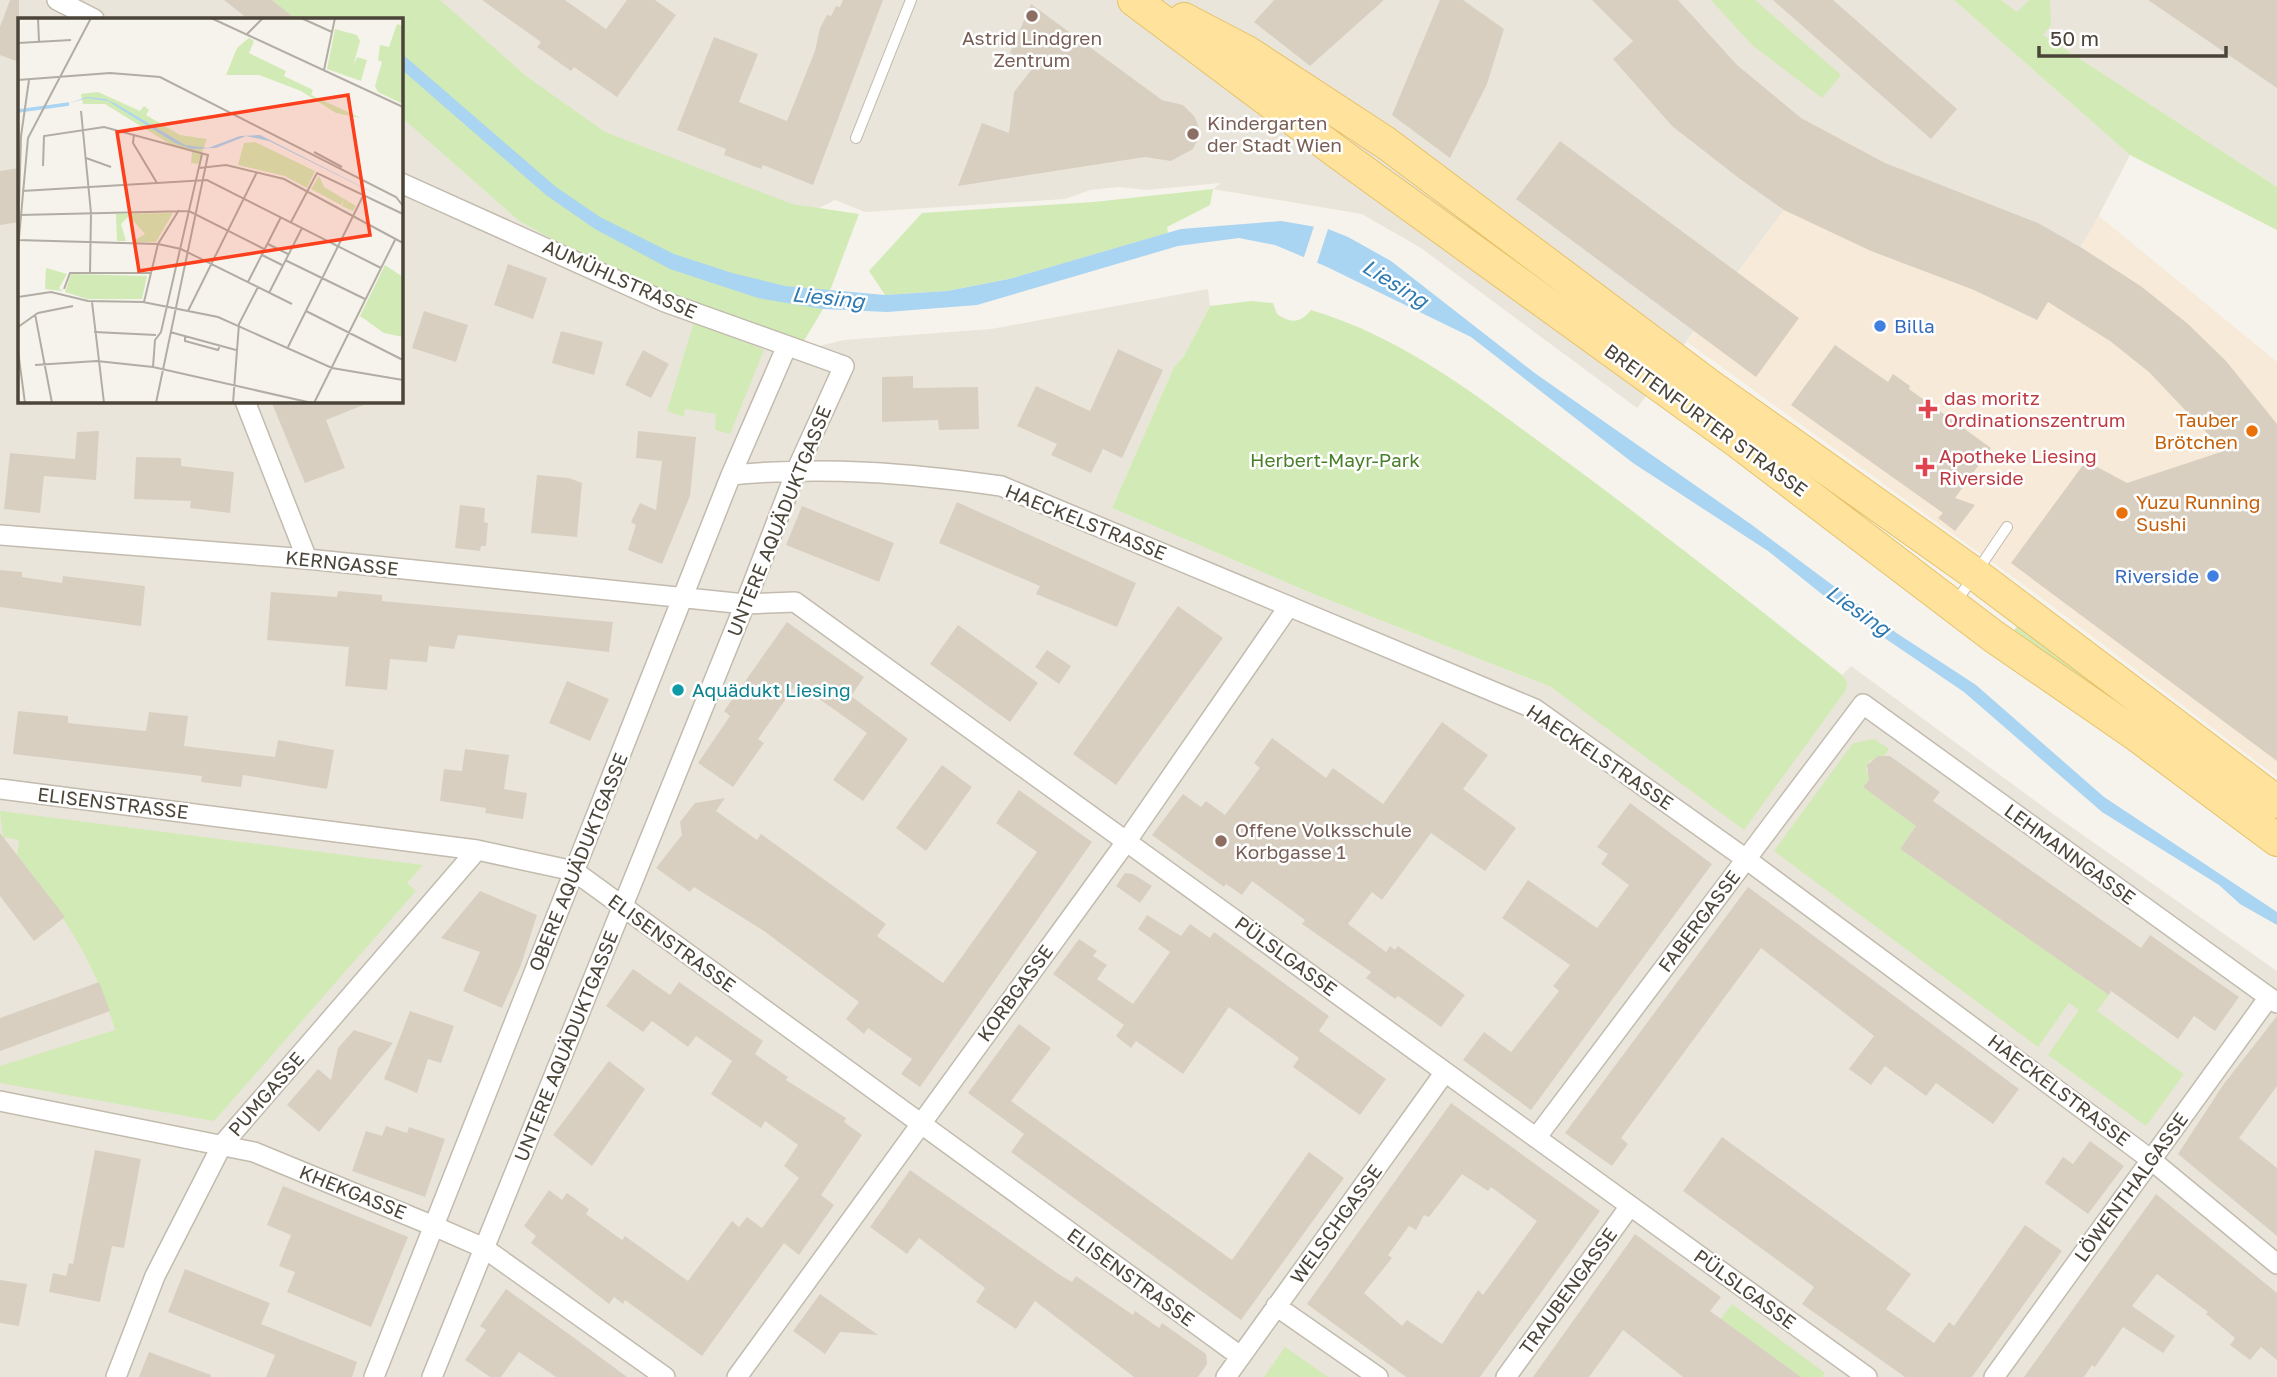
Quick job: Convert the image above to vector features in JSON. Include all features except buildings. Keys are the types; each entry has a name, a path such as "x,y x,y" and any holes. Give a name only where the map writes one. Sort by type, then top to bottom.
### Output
{"main road":[{"name":"BREITENFURTER STRASSE","path":"1134,0 1341,155 1738,442 1954,606 2277,839"},
{"name":"BREITENFURTER STRASSE","path":"1146,0 1247,52 1385,143 1724,395 1975,574 2277,802"},
{"path":"1456,236 1473,209"}],"street":[{"path":"57,0 92,18"},
{"name":"AUMÜHLSTRASSE","path":"402,183 665,302 786,348 844,366"},
{"name":"OBERE AQUÄDUKTGASSE","path":"374,1377 436,1227 731,475 786,348"},
{"name":"UNTERE AQUÄDUKTGASSE","path":"432,1377 745,604 797,469 844,366"},
{"path":"244,402 307,559"},
{"name":"HAECKELSTRASSE","path":"731,475 797,469 908,473 1001,486 1535,709 1746,859 2150,1158 2277,1264"},
{"name":"KERNGASSE","path":"0,535 307,559 684,597"},
{"name":"PÜLSLGASSE","path":"684,597 745,604 795,602 1867,1377"},
{"name":"KORBGASSE","path":"737,1377 1126,842 1289,606"},
{"name":"FABERGASSE","path":"1536,1138 1863,704"},
{"name":"LEHMANNGASSE","path":"1863,704 2273,1000"},
{"name":"ELISENSTRASSE","path":"0,789 477,850 574,871 1240,1356"},
{"name":"PUMGASSE","path":"116,1377 155,1276 222,1144 477,850"},
{"name":"LÖWENTHALGASSE","path":"1994,1377 2150,1158 2273,1000"},
{"name":"WELSCHGASSE","path":"1226,1377 1445,1072"},
{"name":"KHEKGASSE","path":"0,1101 254,1152 436,1227 484,1248 666,1377"},
{"name":"TRAUBENGASSE","path":"1506,1377 1630,1206"},
{"path":"1276,1307 1378,1377"}],"lane":[{"path":"856,138 911,0"},
{"path":"1954,606 2007,527"}],"shaded area":[{"path":"0,0 272,0 295,18 18,18 18,402 402,402 402,118 519,221 678,307 798,351 844,340 991,329 1208,289 1210,306 1184,356 1174,367 1112,508 1311,593 1551,687 1568,699 1847,682 1842,675 1851,666 2060,819 2277,971 2277,1377 0,1377"},
{"path":"425,0 1954,0 2130,155 2082,248 2037,320 1784,210 1637,408 1421,248 1362,214 1213,189 1221,183 1146,190 1119,187 1090,190 1065,199 865,212 835,200 803,216 625,155"},
{"path":"2001,0 2277,0 2277,187 2042,35"},
{"path":"1784,210 1974,290 2037,320 2099,216 2277,362 2277,777 2043,599 1687,342"}],"green space":[{"path":"272,0 440,0 526,76 605,132 792,204 859,214 823,309 798,351 678,307 519,221 402,118 402,18 295,18"},
{"path":"1711,0 1755,0 1841,75 1822,98 1752,45"},
{"path":"1954,0 2001,0 2017,12 2029,0 2050,0 2051,25 2043,35 2277,187 2277,230 2130,155"},
{"path":"1213,189 1210,205 1167,227 1168,233 1009,279 947,291 885,295 869,271 922,213 1094,202"},
{"name":"Herbert-Mayr-Park","path":"1251,301 1273,303 1277,314 1291,321 1300,320 1311,310 1345,322 1436,368 1622,503 1842,675 1847,682 1846,690 1744,830 1551,687 1311,593 1112,508 1174,367 1184,356 1210,306"},
{"path":"694,322 764,350 730,434 715,430 716,414 685,409 684,417 667,411"},
{"path":"2020,623 2277,812 2277,823 2014,630"},
{"path":"1874,739 1889,749 1884,756 1869,761 1866,770 1870,778 1863,787 1916,826 1900,849 2109,995 2097,1011 2184,1074 2146,1126 2048,1055 2079,1010 2069,1003 2038,1047 1774,851 1853,743"},
{"path":"0,811 423,865 407,883 416,891 214,1121 0,1083 0,1066 115,1030 87,959 48,897 17,855 19,840 3,837"},
{"path":"1732,1304 1825,1373 1822,1377 1801,1377 1721,1319"},
{"path":"1285,1347 1328,1377 1264,1377"}],"water":[{"name":"Liesing","path":"402,54 556,187 600,217 674,254 732,273 785,286 885,295 947,291 1009,279 1181,229 1281,221 1328,229 1348,237 1391,261 1536,374 1752,525 1898,634 1976,685 2104,797 2277,912 2277,925 2240,904 2219,885 2102,812 1964,692 1833,603 1768,551 1633,463 1471,337 1325,266 1275,245 1239,238 1178,246 977,305 887,312 823,309 758,298 670,269 595,229 546,195 402,70"}],"pier":[{"path":"1315,223 1329,226 1316,266 1303,260"}],"place":[{"name":"Astrid Lindgren Zentrum","path":"1032,16"},
{"name":"Kindergarten der Stadt Wien","path":"1193,134"},
{"name":"Billa","path":"1880,326"},
{"name":"das moritz Ordinationszentrum","path":"1928,409"},
{"name":"Tauber Brötchen","path":"2252,431"},
{"name":"Apotheke Liesing Riverside","path":"1925,467"},
{"name":"Yuzu Running Sushi","path":"2122,513"},
{"name":"Riverside","path":"2213,576"},
{"name":"Aquädukt Liesing","path":"678,690"},
{"name":"Offene Volksschule Korbgasse 1","path":"1221,841"}]}
